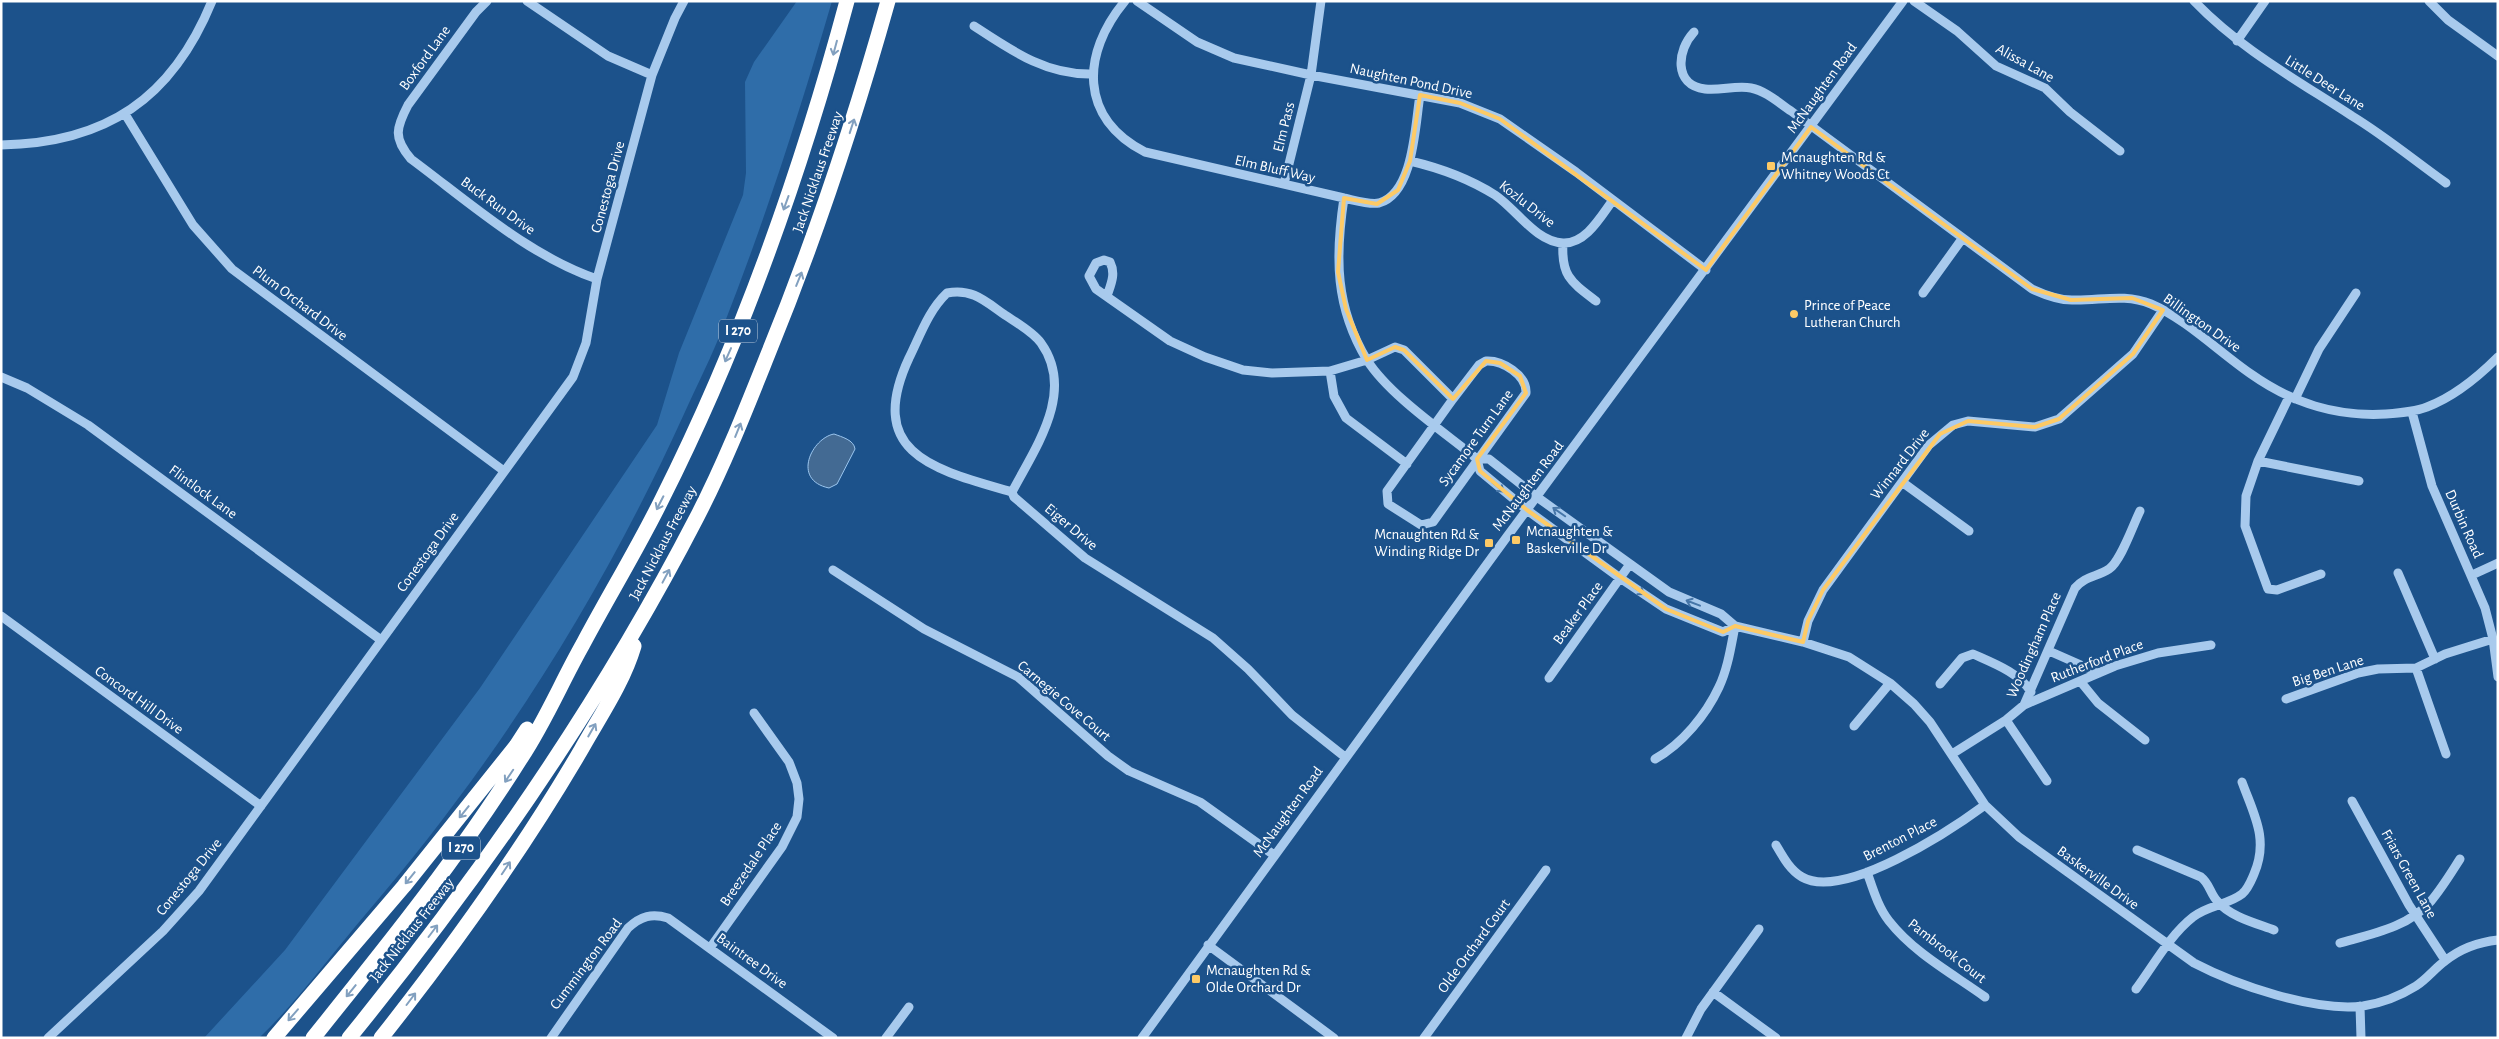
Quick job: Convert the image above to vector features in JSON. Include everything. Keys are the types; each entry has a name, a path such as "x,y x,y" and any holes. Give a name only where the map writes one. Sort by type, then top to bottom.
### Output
{"highway":[{"name":"Jack Nicklaus Freeway","path":"313,1038 413,913 463,846 523,756 663,498 732,346 795,178 826,80 848,1"},
{"name":"Jack Nicklaus Freeway","path":"349,1038 488,859 616,666 698,516 734,439 798,282 856,112 888,1"},
{"path":"381,1038 449,949 564,780 627,671 642,618"},
{"path":"274,1038 404,886 516,746 584,642"}],"street":[{"path":"1,145 66,139 125,114 160,86 188,52 212,1"},
{"name":"Boxford Lane","path":"398,137 400,121 408,105 476,12 487,1"},
{"path":"527,1 608,56 652,75"},
{"name":"Conestoga Drive","path":"48,1038 163,931 186,906 573,377 586,343 597,279 652,75 675,18 684,1"},
{"name":"Elm Bluff Way","path":"1125,1 1103,34 1096,53 1092,74 1094,96 1107,121 1118,135 1131,145 1145,152 1377,204 1392,196 1403,183 1410,161 1420,96"},
{"name":"Naughten Pond Drive","path":"1137,1 1197,42 1234,58 1311,75 1460,103 1500,119 1706,270"},
{"name":"Elm Pass","path":"1284,184 1311,75 1321,1"},
{"name":"McNaughten Road","path":"1142,1038 1345,757 1903,1"},
{"name":"Alissa Lane","path":"1914,1 1957,31 1996,66 2045,88 2070,112 2120,151"},
{"name":"Little Deer Lane","path":"2194,1 2237,40 2287,76 2355,117 2446,183"},
{"path":"2237,40 2265,1"},
{"path":"2428,1 2448,20 2498,56"},
{"path":"974,26 1037,64 1075,74 1092,74"},
{"name":"Billington Drive","path":"1694,32 1685,44 1680,60 1681,70 1692,83 1706,89 1741,87 1760,91 2032,289 2044,294 2071,300 2115,296 2132,298 2163,310 2250,374 2292,398 2343,414 2367,415 2412,412 2428,407 2457,391 2498,357"},
{"name":"Plum Orchard Drive","path":"125,114 193,225 232,269 504,471"},
{"name":"Buck Run Drive","path":"398,137 403,150 411,159 528,245 569,270 597,279"},
{"name":"Kozlu Drive","path":"1410,161 1436,168 1478,186 1512,208 1542,236 1563,243 1574,241 1584,235 1613,200"},
{"path":"1344,198 1338,239 1338,272 1346,309 1367,360 1392,388 1477,459"},
{"path":"1923,293 1962,239"},
{"path":"1563,243 1562,260 1567,276 1596,301"},
{"name":"Eiger Drive","path":"1012,492 1049,422 1054,401 1054,380 1050,360 1040,342 1021,325 970,292 947,293 930,314 899,380 894,412 895,419 900,432 914,453 928,464 1012,492 1014,497 1085,558 1213,638 1248,670 1292,715 1345,757"},
{"path":"2321,574 2277,590 2268,589 2245,526 2247,486 2258,461 2319,349 2356,292"},
{"path":"1106,296 1170,341 1243,370 1272,373 1330,371 1367,360 1395,347 1404,350 1453,399"},
{"name":"Winnard Drive","path":"1803,642 1808,620 1823,590 1929,445 1953,425 1968,422 1984,421 2035,427 2059,419 2133,354 2163,310"},
{"name":"Sycamore Turn Lane","path":"1486,361 1500,364 1524,380 1526,393 1433,522 1428,525 1415,522 1388,504 1387,491 1436,425 1479,365 1486,361"},
{"path":"1330,371 1334,396 1346,418 1407,464"},
{"name":"Flintlock Lane","path":"1,377 27,388 88,426 381,640"},
{"name":"Durbin Road","path":"2412,412 2432,486 2485,608 2493,639 2498,677"},
{"name":"Baskerville Drive","path":"1735,626 1723,632 1666,609 1527,510 1480,471 1477,459 1489,459 1537,497 1669,592 1721,614 1735,626 1803,642 1849,656 1890,683 1914,704 1952,754 1985,805 2019,837 2194,964 2222,978 2251,989 2322,1004 2360,1006 2380,1003 2399,995 2418,985 2445,960 2483,942 2498,940"},
{"path":"2258,461 2359,481"},
{"path":"1902,482 1969,531"},
{"name":"Woodingham Place","path":"1952,754 2006,720 2024,705 2075,588 2082,580 2107,570 2115,564 2140,511"},
{"name":"Beaker Place","path":"1549,678 1630,564"},
{"path":"2472,575 2498,564"},
{"name":"Carnegie Cove Court","path":"833,570 924,629 1018,677 1108,756 1129,771 1200,802 1274,855"},
{"path":"2398,573 2435,659"},
{"name":"Concord Hill Drive","path":"1,616 261,806"},
{"path":"1655,759 1672,750 1711,702 1725,670 1735,626"},
{"name":"Big Ben Lane","path":"2286,699 2358,673 2378,669 2416,668 2435,659 2493,639"},
{"name":"Rutherford Place","path":"2024,705 2099,672 2158,653 2211,645"},
{"path":"2049,651 2099,672"},
{"path":"1940,684 1962,658 1973,654 2017,676 2026,682 2031,692"},
{"path":"2416,668 2446,754"},
{"path":"2080,681 2098,703 2145,740"},
{"path":"1854,726 1890,683"},
{"name":"Breezedale Place","path":"710,948 782,847 797,817 798,791 789,762 754,713"},
{"path":"2006,720 2047,782"},
{"path":"2136,989 2193,917 2244,893 2249,885 2262,847 2259,831 2242,782"},
{"name":"Friars Green Lane","path":"2352,800 2415,915 2445,960"},
{"name":"Brenton Place","path":"1776,845 1786,863 1802,877 1816,882 1867,872 1924,845 1985,805"},
{"path":"2137,850 2201,877 2208,882 2219,904 2232,913 2274,930"},
{"path":"2340,942 2399,925 2415,915 2431,902 2460,859"},
{"name":"Olde Orchard Court","path":"1424,1038 1546,870"},
{"name":"Pambrook Court","path":"1867,872 1879,904 1888,920 1901,934 1914,946 1985,997"},
{"name":"Baintree Drive","path":"650,915 668,918 833,1038"},
{"name":"Cummington Road","path":"551,1038 628,928 638,919 650,915"},
{"path":"1686,1038 1713,992 1759,929"},
{"path":"1208,945 1334,1038"},
{"path":"1713,992 1776,1038"},
{"path":"2360,1006 2361,1038"},
{"path":"886,1038 909,1007"}],"highlighted area":[{"path":"1420,95 1460,103 1500,119 1706,270 1811,127 2032,289 2071,300 2132,298 2163,310 2133,354 2059,419 2035,427 1968,421 1940,434 1823,590 1808,621 1803,642 1735,626 1723,632 1666,609 1527,510 1480,471 1477,459 1526,393 1520,376 1500,363 1486,361 1453,399 1404,350 1395,347 1367,360 1346,309 1338,272 1344,198 1377,204 1398,190 1410,161"}],"shaded area":[{"path":"797,1 832,1 768,206 709,360 652,482 618,548 581,613 502,738 458,798 413,857 286,1010 259,1038 204,1038 285,950 480,688 657,425 679,353 743,195 746,173 745,82 754,62"},
{"path":"834,434 850,441 855,449 837,484 829,488 817,484 811,477 808,468 809,459 819,443 826,437"}],"place":[{"name":"Mcnaughten Rd & Whitney Woods Ct","path":"1771,166"},
{"name":"Prince of Peace Lutheran Church","path":"1794,314"},
{"name":"Mcnaughten & Baskerville Dr","path":"1516,540"},
{"name":"Mcnaughten Rd & Winding Ridge Dr","path":"1489,543"},
{"name":"Mcnaughten Rd & Olde Orchard Dr","path":"1196,979"}]}
